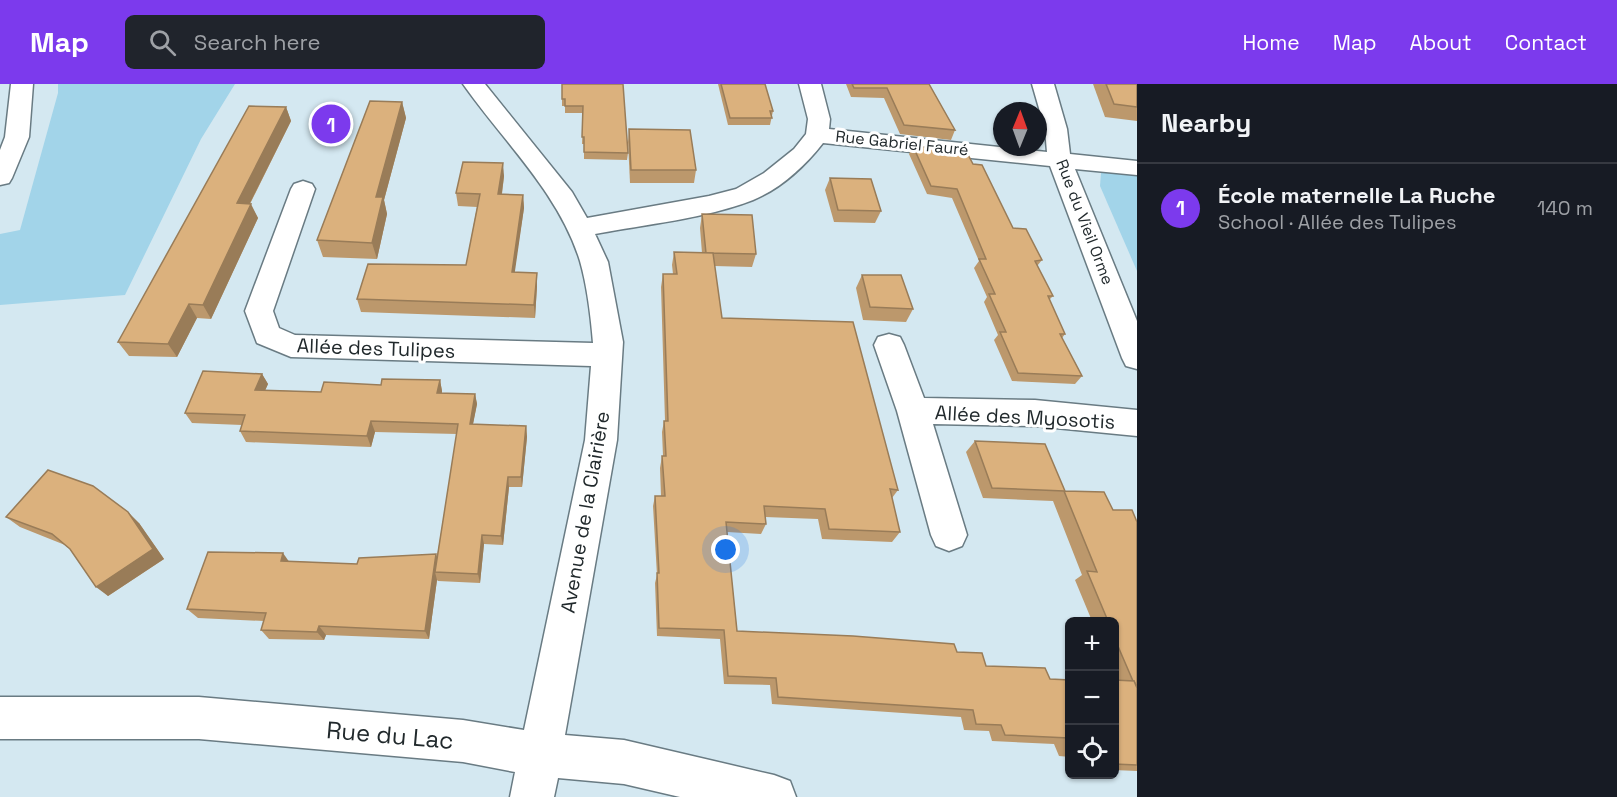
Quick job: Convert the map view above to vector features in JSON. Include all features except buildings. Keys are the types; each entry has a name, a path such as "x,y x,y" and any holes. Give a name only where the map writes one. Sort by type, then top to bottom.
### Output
{"street":[{"path":"0,178 17,137 22,84"},
{"name":"Avenue de la Clairière","path":"474,84 563,198 580,228 594,262 608,342 601,440 532,797"},
{"path":"580,228 711,204 745,194 773,178 802,154 817,135 819,119 810,84"},
{"name":"Rue du Vieil Orme","path":"1043,84 1056,129 1059,159 1137,358"},
{"name":"Rue Gabriel Fauré","path":"817,135 1137,168"},
{"name":"Allée des Tulipes","path":"303,189 259,311 267,335 291,346 607,355"},
{"name":"Allée des Myosotis","path":"889,345 913,411 948,535"},
{"name":"Allée des Myosotis","path":"913,411 1035,413 1137,423"},
{"name":"Rue du Lac","path":"0,718 199,718 463,741 541,755 624,762 774,797"}],"shaded area":[{"path":"58,84 235,84 201,139 125,295 0,305 0,234 20,230 58,93"},
{"path":"1101,173 1137,173 1137,271 1100,186"}],"place":[{"name":"École maternelle La Ruche","path":"331,124"}]}
